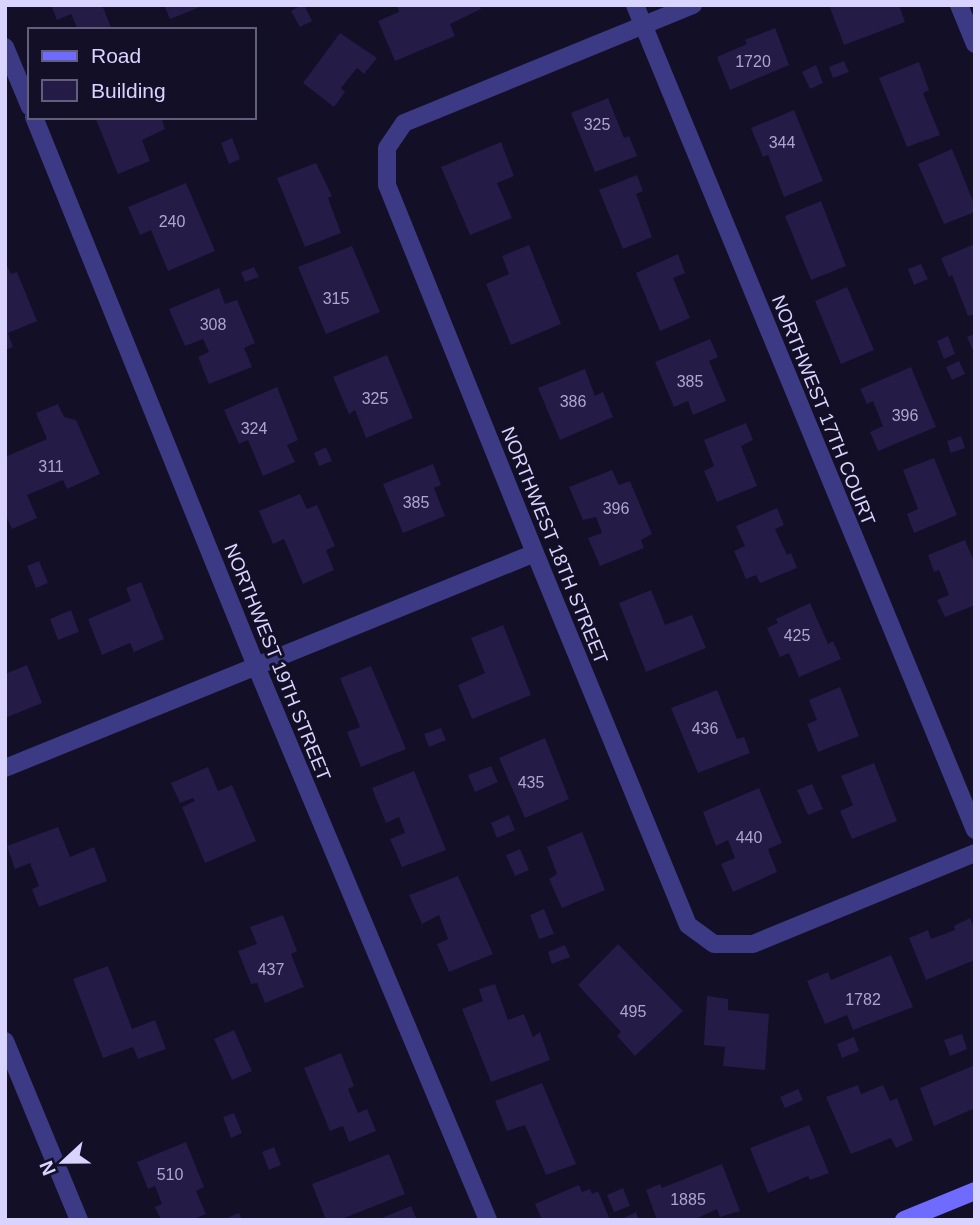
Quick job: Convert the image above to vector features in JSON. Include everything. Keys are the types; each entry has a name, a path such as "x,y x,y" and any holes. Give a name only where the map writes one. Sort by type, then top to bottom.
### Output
{"street":[{"name":"NORTHWEST 17TH COURT","path":"635,5 975,830"},
{"path":"643,25 693,5"},
{"path":"959,5 975,44"},
{"name":"NORTHWEST 18TH STREET","path":"643,25 404,123 387,148 387,185 688,925 714,944 753,944 975,853"},
{"path":"5,47 28,102"},
{"name":"NORTHWEST 19TH STREET","path":"35,119 256,666 488,1220"},
{"path":"5,768 535,553"},
{"path":"5,1041 79,1220"},
{"path":"904,1220 975,1191"}],"building":[{"path":"51,5 102,5 111,28 77,28 71,14 57,20"},
{"path":"164,5 205,5 170,19"},
{"path":"304,5 312,21 300,27 291,11"},
{"path":"397,5 479,5 481,9 450,24 455,36 395,61 378,21 399,12"},
{"path":"829,5 899,5 905,22 844,45"},
{"path":"775,28 789,65 730,90 717,57 747,44 745,40"},
{"path":"340,33 377,58 364,74 357,68 341,88 345,92 334,107 303,83"},
{"path":"844,61 849,72 833,78 829,67"},
{"path":"919,62 929,90 923,93 940,135 907,147 879,78"},
{"path":"816,65 823,83 810,89 802,72"},
{"path":"608,98 624,138 629,136 637,156 595,172 571,113"},
{"path":"794,110 823,181 784,197 768,155 763,157 751,128"},
{"path":"96,119 162,119 165,129 142,140 150,161 118,174"},
{"path":"232,138 240,159 229,164 221,143"},
{"path":"501,142 514,176 497,183 512,218 470,235 441,167"},
{"path":"952,149 975,212 944,224 918,164"},
{"path":"316,163 332,196 328,198 341,233 305,247 277,178"},
{"path":"637,175 643,191 636,194 652,237 623,249 599,190"},
{"path":"186,183 215,251 168,271 151,230 140,235 128,207"},
{"path":"821,201 846,266 811,280 785,216"},
{"path":"975,244 975,314 968,316 952,275 949,277 941,258"},
{"path":"529,245 561,324 511,345 486,284 509,274 502,256"},
{"path":"352,246 380,312 326,334 298,267"},
{"path":"678,254 685,273 673,278 690,318 660,331 636,273"},
{"path":"5,261 11,274 17,272 37,321 8,333 13,347 5,350"},
{"path":"921,264 928,279 914,285 908,269"},
{"path":"254,267 259,277 245,282 241,272"},
{"path":"847,287 874,350 841,364 815,301"},
{"path":"219,288 225,304 237,300 255,343 244,348 252,367 209,384 198,357 209,352 203,339 185,346 169,309"},
{"path":"975,334 975,355 967,337"},
{"path":"948,336 955,354 944,359 937,341"},
{"path":"710,339 718,357 709,361 726,401 693,415 688,401 674,407 655,362"},
{"path":"387,355 413,418 366,438 355,410 349,414 333,377"},
{"path":"959,361 965,374 952,380 946,367"},
{"path":"911,367 936,427 878,451 870,432 883,426 873,401 867,404 860,389"},
{"path":"585,369 595,396 603,392 613,417 560,440 538,388"},
{"path":"277,387 298,440 287,445 295,462 263,476 248,440 239,444 224,410"},
{"path":"58,404 64,417 76,420 100,474 67,489 63,480 27,495 37,518 12,529 5,514 5,457 47,439 36,413"},
{"path":"746,423 753,440 741,446 757,486 717,502 704,471 714,466 704,440"},
{"path":"961,436 965,448 951,453 947,441"},
{"path":"326,447 332,461 319,466 314,453"},
{"path":"934,458 957,515 914,533 907,514 918,509 903,470"},
{"path":"433,464 441,485 434,488 445,516 403,533 383,484"},
{"path":"612,470 619,485 630,481 652,534 641,540 644,548 600,566 588,538 602,533 596,517 583,520 569,487"},
{"path":"300,494 307,509 317,505 335,546 326,550 334,570 303,584 284,539 273,544 259,511"},
{"path":"777,508 784,525 775,529 787,555 791,553 797,568 760,583 756,575 746,579 734,551 745,546 736,526"},
{"path":"965,540 975,564 975,605 945,617 937,600 949,595 939,570 934,572 928,555"},
{"path":"39,561 48,583 36,588 27,566"},
{"path":"141,582 164,639 134,652 130,643 102,655 88,619 131,601 126,588"},
{"path":"651,590 665,625 692,615 706,648 646,672 619,603"},
{"path":"810,603 828,644 833,641 841,659 799,677 789,653 780,657 767,628 778,623 776,619"},
{"path":"71,610 79,632 58,640 50,619"},
{"path":"503,625 531,695 472,719 458,685 485,673 471,638"},
{"path":"27,665 42,703 5,718 5,674"},
{"path":"371,666 406,749 361,767 347,732 360,727 340,678"},
{"path":"840,687 859,736 818,752 807,724 817,720 809,700"},
{"path":"717,690 737,739 744,737 750,753 698,773 671,708"},
{"path":"441,728 446,740 429,747 424,734"},
{"path":"545,738 569,799 525,818 499,758"},
{"path":"874,763 897,821 852,839 840,811 853,805 841,776"},
{"path":"491,766 498,782 475,792 468,775"},
{"path":"208,767 218,791 232,785 256,841 205,863 182,807 195,801 193,798 180,803 171,783"},
{"path":"414,771 446,850 402,867 390,839 405,833 399,817 386,823 372,788"},
{"path":"812,784 823,809 808,815 797,790"},
{"path":"759,788 782,843 768,849 777,872 733,892 721,864 735,858 728,840 716,846 703,812"},
{"path":"509,815 515,830 497,838 491,823"},
{"path":"58,827 70,857 94,847 107,881 39,907 32,889 39,886 30,863 15,869 7,846"},
{"path":"582,832 605,890 562,908 549,879 557,874 547,847"},
{"path":"520,849 529,870 515,876 506,855"},
{"path":"458,876 493,954 449,972 437,944 448,939 439,915 422,924 409,895"},
{"path":"544,909 554,934 539,939 530,915"},
{"path":"283,915 297,951 291,954 304,987 265,1003 257,983 251,984 238,951 257,944 250,927"},
{"path":"970,918 975,930 975,960 926,980 909,938 928,930 931,939 955,930 954,926"},
{"path":"618,944 683,1011 635,1056 617,1036 621,1032 578,985"},
{"path":"565,945 570,957 552,964 548,952"},
{"path":"891,955 913,1007 853,1030 847,1015 825,1024 807,981 828,972 831,980"},
{"path":"108,966 132,1029 155,1020 166,1049 138,1059 133,1047 103,1058 73,979"},
{"path":"495,984 508,1020 524,1014 533,1037 540,1032 550,1060 491,1082 462,1009 483,1001 479,989"},
{"path":"707,996 728,999 728,1010 769,1014 765,1070 723,1066 725,1047 704,1045"},
{"path":"234,1030 252,1071 232,1080 214,1039"},
{"path":"962,1034 967,1049 950,1056 944,1040"},
{"path":"854,1037 859,1051 842,1058 837,1044"},
{"path":"341,1053 354,1086 348,1089 358,1113 367,1109 376,1131 349,1142 343,1126 330,1131 304,1068"},
{"path":"975,1065 975,1113 973,1109 934,1126 920,1088"},
{"path":"542,1083 576,1164 546,1175 525,1125 507,1131 495,1101"},
{"path":"858,1085 861,1094 883,1085 890,1101 897,1098 913,1140 896,1148 891,1138 851,1154 826,1097"},
{"path":"798,1089 803,1100 785,1108 780,1097"},
{"path":"234,1113 242,1133 231,1138 223,1117"},
{"path":"809,1125 829,1173 810,1180 808,1176 768,1193 750,1148"},
{"path":"186,1142 204,1187 196,1191 206,1214 192,1220 161,1220 155,1207 162,1204 155,1186 148,1189 137,1162"},
{"path":"274,1147 281,1165 269,1170 262,1152"},
{"path":"389,1154 405,1194 339,1220 326,1220 312,1184"},
{"path":"722,1164 740,1211 720,1217 717,1209 693,1220 657,1220 646,1190 660,1184 662,1188"},
{"path":"579,1185 582,1192 590,1189 592,1194 598,1191 610,1220 542,1220 535,1204"},
{"path":"623,1188 630,1206 614,1212 607,1195"},
{"path":"411,1206 417,1220 377,1220"},
{"path":"636,1212 639,1220 620,1220"},
{"path":"239,1213 242,1220 222,1220"}]}
